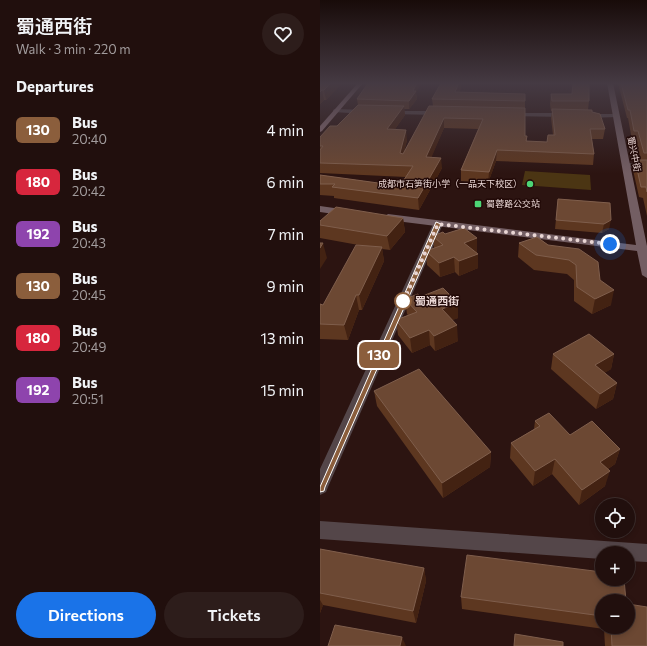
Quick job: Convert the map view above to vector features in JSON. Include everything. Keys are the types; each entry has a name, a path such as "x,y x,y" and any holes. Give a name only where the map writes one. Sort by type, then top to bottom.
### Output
{"main road":[{"path":"320,130 334,113"}],"street":[{"path":"499,114 616,116"},
{"name":"蜀兴中街","path":"616,116 644,248 647,275"},
{"path":"626,165 647,166"},
{"path":"320,209 359,214"},
{"path":"375,216 644,248"},
{"path":"320,487 438,224"},
{"path":"320,530 647,553"}],"shaded area":[{"path":"525,171 590,175 591,190 522,185"}],"building":[{"path":"350,113 399,113 387,129 406,130 400,153 403,154 425,113 525,113 526,141 547,142 548,135 555,135 552,113 600,114 605,129 590,129 594,154 497,150 489,172 461,170 483,119 444,118 426,157 441,158 418,198 332,187 335,184 320,184 320,175 400,186 413,166 320,163 320,150 323,146 320,146 320,137 330,126 337,126"},
{"path":"631,113 647,113 647,153 644,153 638,131 634,131"},
{"path":"635,160 647,160 647,192 646,187 641,187"},
{"path":"558,199 610,203 611,220 604,224 556,220"},
{"path":"336,207 403,218 387,236 320,225 320,221"},
{"path":"464,228 477,238 464,243 478,254 459,261 454,257 439,263 426,251 443,245 433,236 443,232 445,234"},
{"path":"537,237 548,245 579,249 598,262 600,280 614,290 595,299 577,287 576,265 569,260 536,255 519,243"},
{"path":"356,245 382,247 359,295 356,295 344,325 320,324 320,304 323,305"},
{"path":"443,288 458,303 442,309 457,325 434,336 429,330 410,338 396,320 417,312 405,299 418,294 420,297"},
{"path":"589,334 614,354 595,365 617,383 600,394 553,354"},
{"path":"419,369 491,452 442,483 374,391"},
{"path":"549,413 570,435 592,421 620,449 600,462 610,471 582,490 555,459 535,471 511,443 540,426 535,421"},
{"path":"320,549 424,568 413,611 320,593"},
{"path":"467,555 595,571 595,586 625,586 625,594 595,594 595,615 461,597"},
{"path":"635,605 647,607 647,646 612,646 611,634 635,634"},
{"path":"335,625 402,637 400,646 328,646"},
{"path":"515,634 563,642 563,646 514,646"}],"bus line":[{"name":"130","path":"320,487 438,224"}],"place":[{"name":"成都市石笋街小学（一品天下校区）","path":"530,184"},
{"name":"蜀蓉路公交站","path":"478,204"},
{"name":"蜀通西街","path":"403,301"}],"route":[{"path":"403,301 401,307 438,224 610,244"}]}
